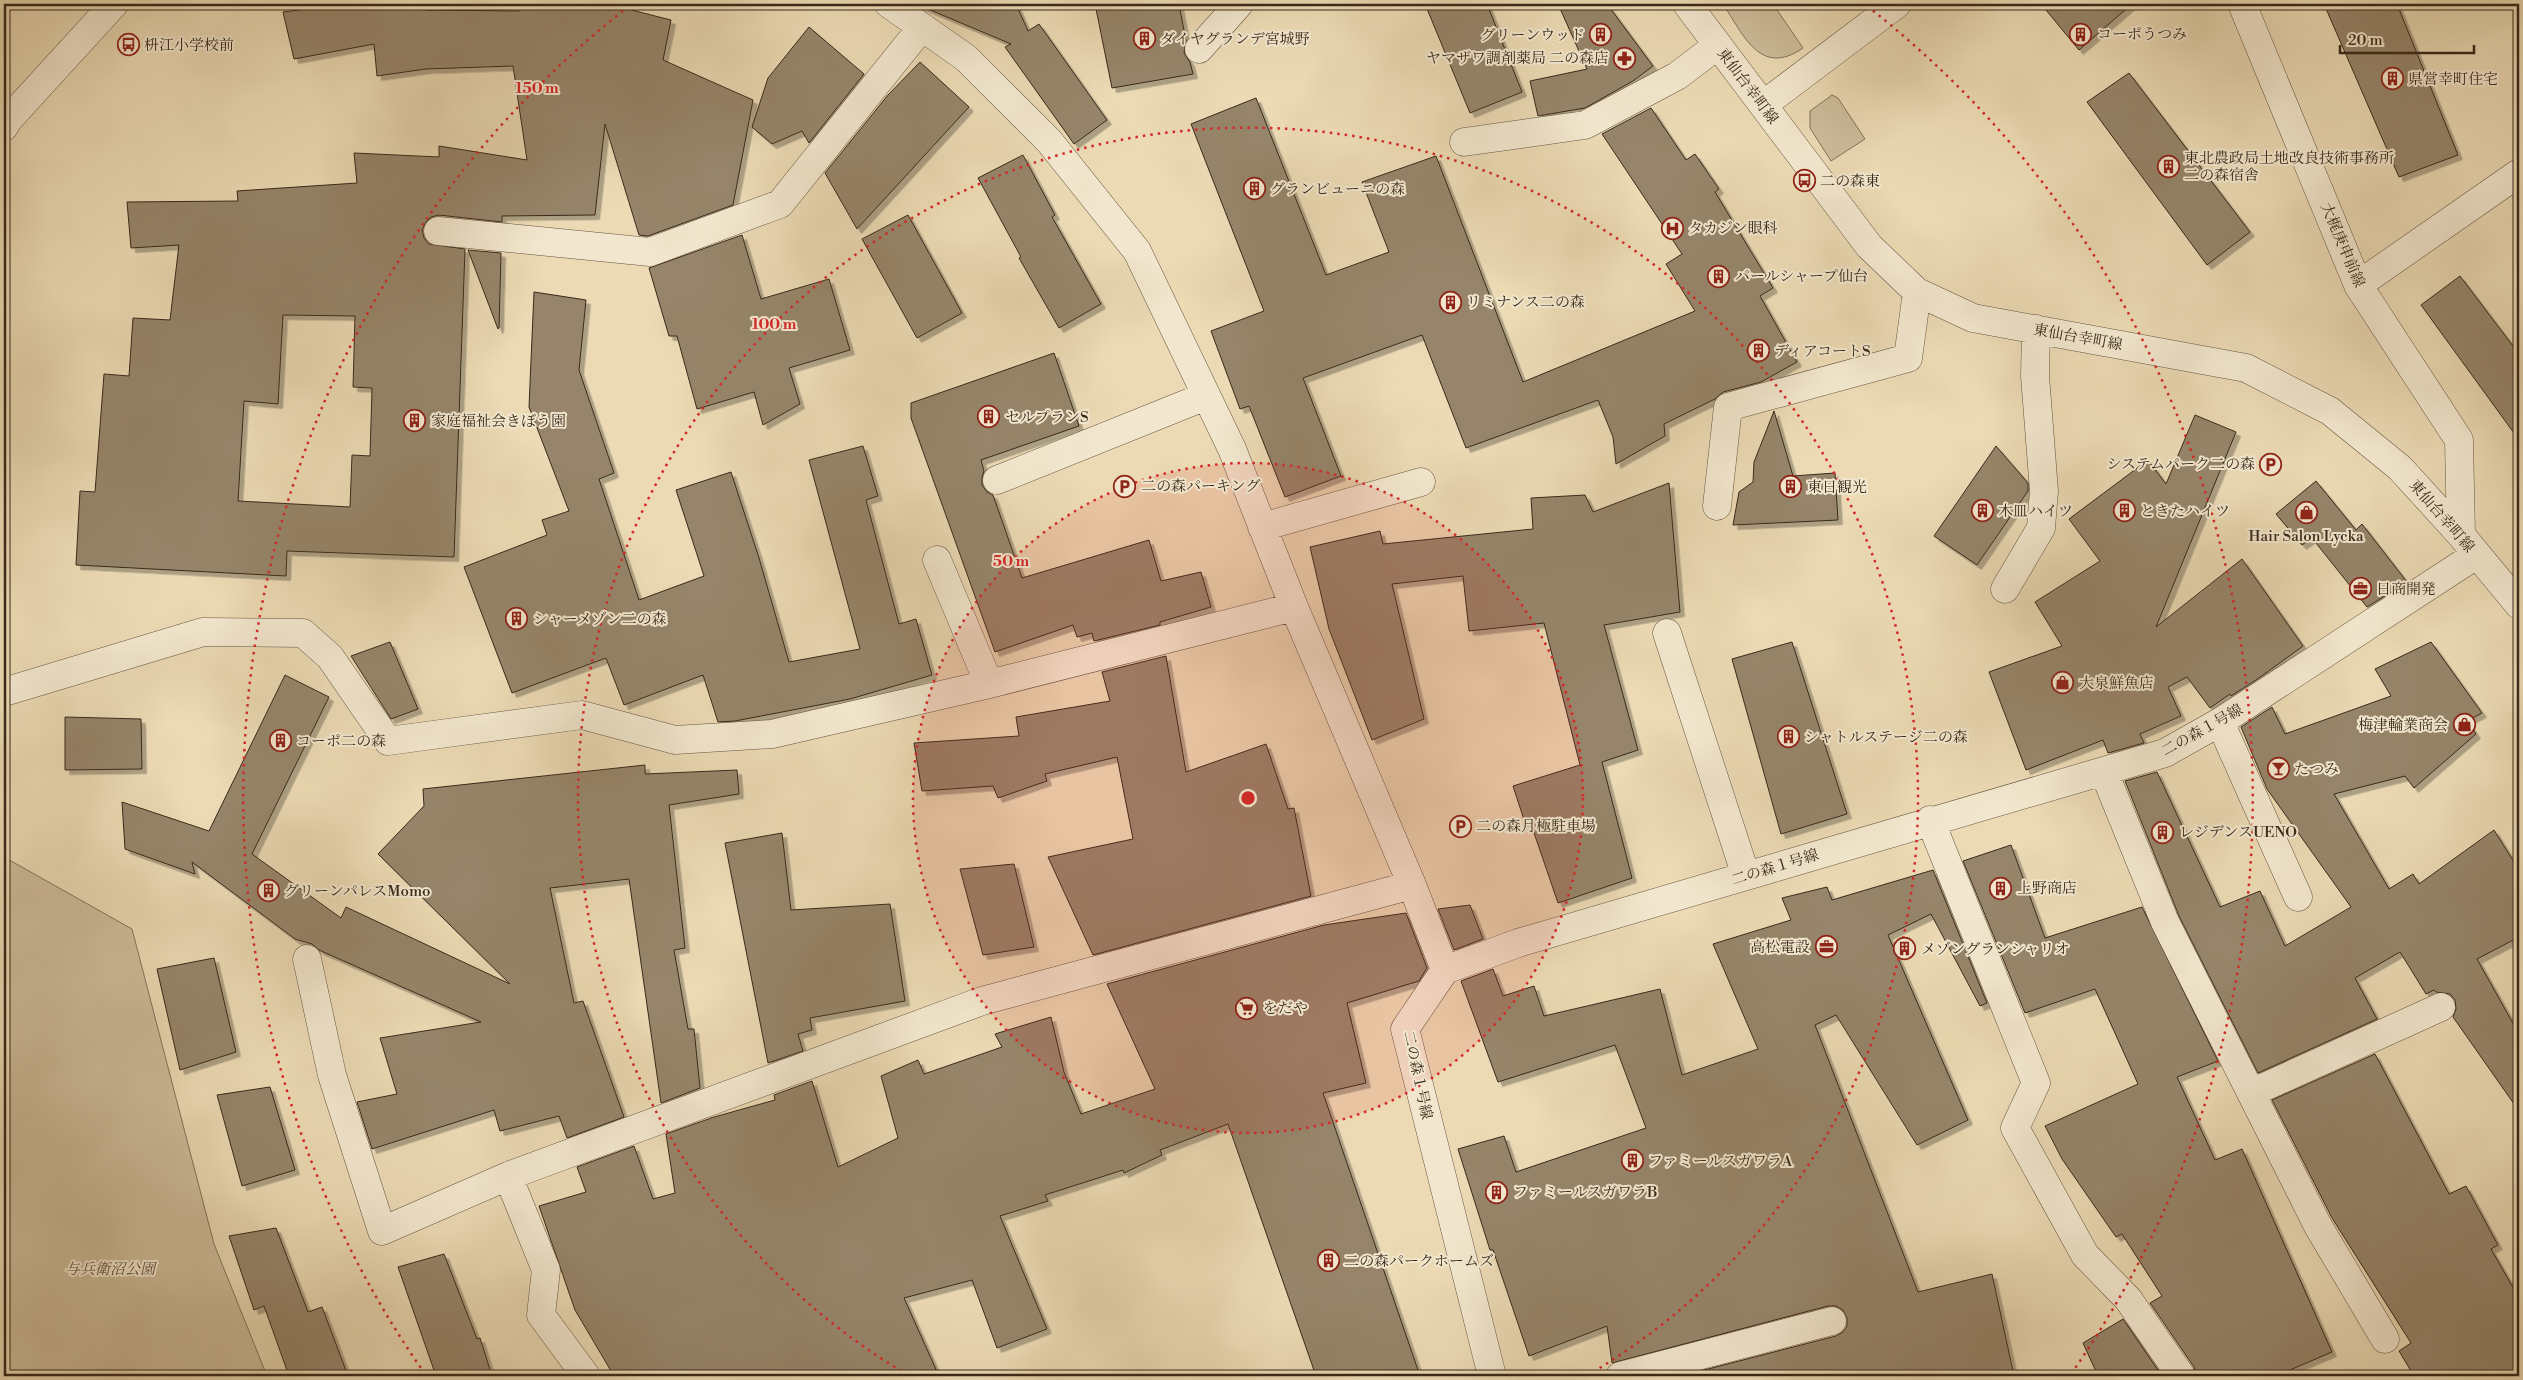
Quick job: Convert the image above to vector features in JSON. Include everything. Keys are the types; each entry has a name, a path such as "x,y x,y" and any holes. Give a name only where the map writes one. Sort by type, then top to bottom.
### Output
{"street":[{"path":"4,127 8,120 114,4"},
{"path":"889,4 966,58 1049,141 1137,251 1232,449 1294,607 1412,884 1445,970"},
{"path":"1199,49 1239,4"},
{"name":"東仙台幸町線","path":"1687,4 1869,246 1917,292 1973,318 2246,368 2330,411 2400,468 2469,545 2519,605"},
{"path":"1763,105 1896,4"},
{"name":"大梶庚申前線","path":"2242,4 2358,285 2459,440 2469,545"},
{"path":"438,231 650,252 780,204 922,27"},
{"path":"1464,142 1585,125 1677,76 1718,45"},
{"path":"2358,285 2519,173"},
{"path":"1717,506 1728,406 1908,358 1917,292"},
{"path":"2005,589 2041,528 2044,491 2035,376 2036,329"},
{"path":"997,480 1206,396"},
{"path":"1262,527 1422,482"},
{"name":"二の森１号線","path":"1492,1376 1405,1028 1445,970 1518,944 1930,820 2104,772 2165,753 2220,722 2469,545"},
{"path":"937,560 989,684"},
{"path":"4,692 203,632 302,633 330,657 388,741 582,716 675,740 772,734 989,684 1294,607"},
{"path":"1667,633 1746,876"},
{"path":"2220,722 2298,897"},
{"path":"2104,772 2165,922 2318,1226 2385,1338"},
{"path":"1930,820 2036,1083 2015,1128 2085,1255 2128,1299 2181,1376"},
{"path":"307,959 332,1075 382,1231 508,1176 982,1001 1412,884"},
{"path":"2251,1092 2441,1007"},
{"path":"508,1176 546,1270 540,1315 586,1376"},
{"path":"1620,1376 1832,1321"}],"green space":[{"path":"1723,4 1773,4 1803,48 1788,56 1775,58 1764,55 1746,39"},
{"path":"1832,95 1838,98 1865,139 1831,161 1810,128 1810,111"},
{"name":"与兵衛沼公園","path":"4,857 132,929 214,1244 267,1376 4,1376"}],"building":[{"path":"344,4 426,4 426,10 519,11 519,6 541,4 608,4 671,20 663,60 753,100 733,205 648,236 639,235 605,124 595,215 502,216 502,222 439,215 431,217 426,222 422,230 424,238 429,244 465,249 454,557 287,551 286,576 76,565 80,491 95,492 104,374 129,376 133,318 170,320 179,245 131,248 127,202 238,201 237,191 357,183 354,153 439,157 439,146 527,160 513,66 426,69 377,76 374,44 294,59 283,12","holes":["283,315 355,316 353,387 372,388 370,456 352,455 350,507 238,501 244,401 278,404"]},
{"path":"916,4 1016,4 1028,31 1039,24 1107,120 1074,144 1005,47 1011,44"},
{"name":"ダイヤグランデ宮城野","path":"1095,4 1179,4 1186,41 1184,53 1190,62 1193,74 1112,88"},
{"path":"1425,4 1487,4 1522,92 1470,113"},
{"name":"グリーンウッド","path":"1558,4 1607,4 1653,66 1633,81 1585,108 1538,116 1530,81 1587,69"},
{"name":"コーポうつみ","path":"2041,4 2132,4 2079,50"},
{"name":"県営幸町住宅","path":"2324,4 2397,4 2458,155 2399,177"},
{"path":"809,27 864,74 809,143 802,131 772,144 752,127 768,78"},
{"path":"920,62 969,107 857,229 825,173 888,95"},
{"name":"東北農政局土地改良技術事務所 二の森宿舎","path":"2129,73 2250,232 2207,265 2087,102"},
{"path":"1256,98 1326,275 1389,252 1362,182 1436,156 1523,382 1695,311 1666,264 1682,254 1602,134 1651,108 1686,160 1695,154 1719,189 1715,192 1773,288 1760,296 1797,362 1761,382 1723,392 1715,399 1664,424 1665,436 1616,464 1613,437 1598,400 1466,448 1422,335 1303,378 1341,476 1285,497 1249,406 1240,409 1211,331 1264,311 1191,124"},
{"path":"1023,155 1055,215 1052,217 1101,304 1059,328 1019,258 1021,257 978,178"},
{"path":"908,215 962,313 917,338 862,239"},
{"path":"742,235 761,299 829,279 850,350 789,368 800,404 763,425 754,392 697,409 677,336 669,336 649,268"},
{"path":"468,250 501,253 498,329"},
{"path":"2460,276 2519,354 2519,440 2421,305"},
{"path":"534,292 586,300 579,370 614,473 599,479 639,600 704,576 676,490 731,472 759,558 789,662 860,649 809,460 863,446 878,496 866,500 899,624 916,619 932,675 850,699 735,721 718,722 703,675 624,705 606,658 512,693 464,567 547,535 542,520 569,511 529,407"},
{"path":"1054,353 1079,426 981,460 984,471 982,485 987,492 993,495 1022,578 1149,540 1161,581 1201,572 1211,607 1160,622 1160,625 1094,641 1092,633 1077,637 1073,625 995,652 911,418 911,403"},
{"name":"東日観光","path":"1774,411 1793,476 1835,473 1838,520 1733,525 1739,492 1753,482 1754,462"},
{"path":"2195,415 2236,432 2156,627 2242,559 2303,646 2259,678 2210,708 2187,677 2168,687 2181,716 2140,734 2144,743 2108,753 2103,740 2026,770 1989,672 2062,646 2035,602 2100,561 2069,519 2148,460 2166,484"},
{"name":"木皿ハイツ","path":"1996,446 2028,483 2028,491 1977,565 1934,536"},
{"path":"2316,481 2356,530 2362,524 2407,582 2367,607 2312,538 2302,545 2276,514"},
{"path":"1669,483 1680,612 1604,625 1638,750 1602,762 1632,878 1558,903 1532,827 1527,829 1513,786 1580,765 1544,623 1469,631 1463,576 1392,584 1424,719 1372,740 1329,629 1310,547 1380,531 1383,544 1533,529 1531,498 1585,495 1593,512"},
{"path":"390,642 418,709 391,719 351,656"},
{"name":"シャトルステージ二の森","path":"1792,642 1847,814 1781,834 1732,659"},
{"path":"2431,642 2482,713 2467,721 2476,734 2414,788 2405,776 2334,794 2389,889 2413,874 2419,884 2494,830 2519,870 2519,937 2477,959 2519,1034 2519,1111 2453,1017 2456,1009 2455,1000 2450,994 2434,990 2426,994 2400,952 2355,978 2377,1019 2258,1073 2179,916 2125,781 2157,772 2220,907 2260,891 2285,946 2351,907 2267,789 2241,727 2272,707 2285,734 2391,696 2375,669"},
{"path":"1166,656 1186,772 1266,744 1288,809 1294,808 1311,896 1093,955 1048,857 1133,839 1117,757 1045,774 1047,781 998,798 993,786 922,791 914,743 1019,736 1016,717 1110,701 1102,672"},
{"path":"285,675 329,697 252,854 341,918 346,907 510,984 378,854 424,806 423,789 645,765 645,774 737,770 739,794 669,805 685,948 674,950 688,1029 694,1029 700,1088 661,1103 629,879 550,888 574,1003 583,1001 624,1117 567,1138 559,1116 500,1131 494,1110 372,1149 357,1102 397,1094 380,1038 481,1022 319,950 312,944 295,939 192,862 195,874 125,849 122,802 209,831"},
{"path":"65,717 141,719 142,769 65,770"},
{"path":"782,833 791,910 890,904 905,1001 810,1018 812,1030 798,1034 803,1051 768,1063 725,843"},
{"path":"2011,845 2045,938 2142,907 2218,1061 2177,1077 2215,1160 2242,1149 2332,1352 2276,1376 2196,1376 2194,1367 2150,1303 2162,1296 2122,1234 2116,1237 2062,1159 2045,1126 2138,1084 2095,989 2025,1013 1963,861"},
{"path":"1014,864 1034,947 983,955 960,869"},
{"path":"1933,870 1987,1003 1980,1006 1931,914 1888,935 1968,1120 1917,1145 1836,1015 1815,1025 1918,1292 1992,1274 2014,1376 1681,1376 1836,1336 1843,1332 1847,1326 1847,1318 1843,1310 1836,1306 1828,1306 1612,1363 1607,1326 1529,1356 1493,1250 1490,1250 1458,1149 1504,1136 1516,1172 1646,1128 1615,1045 1498,1082 1461,981 1493,969 1503,996 1534,986 1544,1016 1660,989 1682,1075 1758,1049 1713,944 1791,920 1782,898 1827,887 1832,900"},
{"path":"1470,905 1483,939 1454,950 1438,909"},
{"path":"1406,913 1427,968 1419,981 1347,1003 1366,1083 1323,1093 1420,1376 1316,1376 1228,1124 1160,1150 1162,1155 1124,1173 1123,1170 1045,1195 1048,1201 1000,1216 1047,1329 997,1348 972,1280 904,1298 939,1376 614,1376 575,1310 539,1206 586,1192 577,1167 634,1146 653,1199 675,1193 666,1134 714,1117 775,1100 774,1095 812,1081 838,1167 898,1138 881,1076 918,1060 924,1074 1002,1047 995,1034 1051,1017 1064,1072 1081,1114 1155,1089 1107,984 1324,925"},
{"path":"214,958 236,1052 180,1070 157,969"},
{"path":"2375,1054 2449,1194 2466,1186 2498,1245 2491,1249 2519,1298 2519,1376 2414,1376 2399,1351 2411,1343 2332,1218 2272,1100"},
{"path":"270,1087 295,1170 242,1186 217,1095"},
{"path":"276,1228 308,1312 322,1307 348,1376 289,1376 264,1306 254,1310 229,1236"},
{"path":"444,1254 477,1339 480,1338 492,1376 436,1376 398,1267"},
{"path":"2123,1319 2162,1376 2098,1376 2083,1343"}],"place":[{"name":"コーポうつみ","path":"2081,34"},
{"name":"グリーンウッド","path":"1601,35"},
{"name":"ダイヤグランデ宮城野","path":"1144,39"},
{"name":"枡江小学校前","path":"128,45"},
{"name":"ヤマザワ調剤薬局 二の森店","path":"1625,58"},
{"name":"県営幸町住宅","path":"2392,79"},
{"name":"東北農政局土地改良技術事務所 二の森宿舎","path":"2168,167"},
{"name":"二の森東","path":"1804,181"},
{"name":"グランビューニの森","path":"1254,189"},
{"name":"タカジン眼科","path":"1672,228"},
{"name":"パールシャープ仙台","path":"1719,276"},
{"name":"リミナンス二の森","path":"1450,302"},
{"name":"ディアコートS","path":"1758,351"},
{"name":"セルプランS","path":"989,417"},
{"name":"家庭福祉会きぼう園","path":"415,421"},
{"name":"システムパーク二の森","path":"2271,464"},
{"name":"二の森パーキング","path":"1125,486"},
{"name":"東日観光","path":"1791,487"},
{"name":"木皿ハイツ","path":"1982,511"},
{"name":"ときたハイツ","path":"2124,511"},
{"name":"Hair Salon Lycka","path":"2306,513"},
{"name":"日商開発","path":"2360,589"},
{"name":"シャーメゾン二の森","path":"517,619"},
{"name":"大泉鮮魚店","path":"2063,683"},
{"name":"梅津輪業商会","path":"2464,725"},
{"name":"シャトルステージ二の森","path":"1788,737"},
{"name":"コーポ二の森","path":"280,741"},
{"name":"たつみ","path":"2278,769"},
{"name":"二の森月極駐車場","path":"1460,826"},
{"name":"レジデンスUENO","path":"2163,832"},
{"name":"上野商店","path":"2001,888"},
{"name":"グリーンパレスMomo","path":"268,891"},
{"name":"高松電設","path":"1826,947"},
{"name":"メゾングランシャリオ","path":"1905,949"},
{"name":"をだや","path":"1247,1008"},
{"name":"ファミールスガワラA","path":"1632,1161"},
{"name":"ファミールスガワラB","path":"1497,1192"},
{"name":"二の森パークホームズ","path":"1328,1261"}]}
